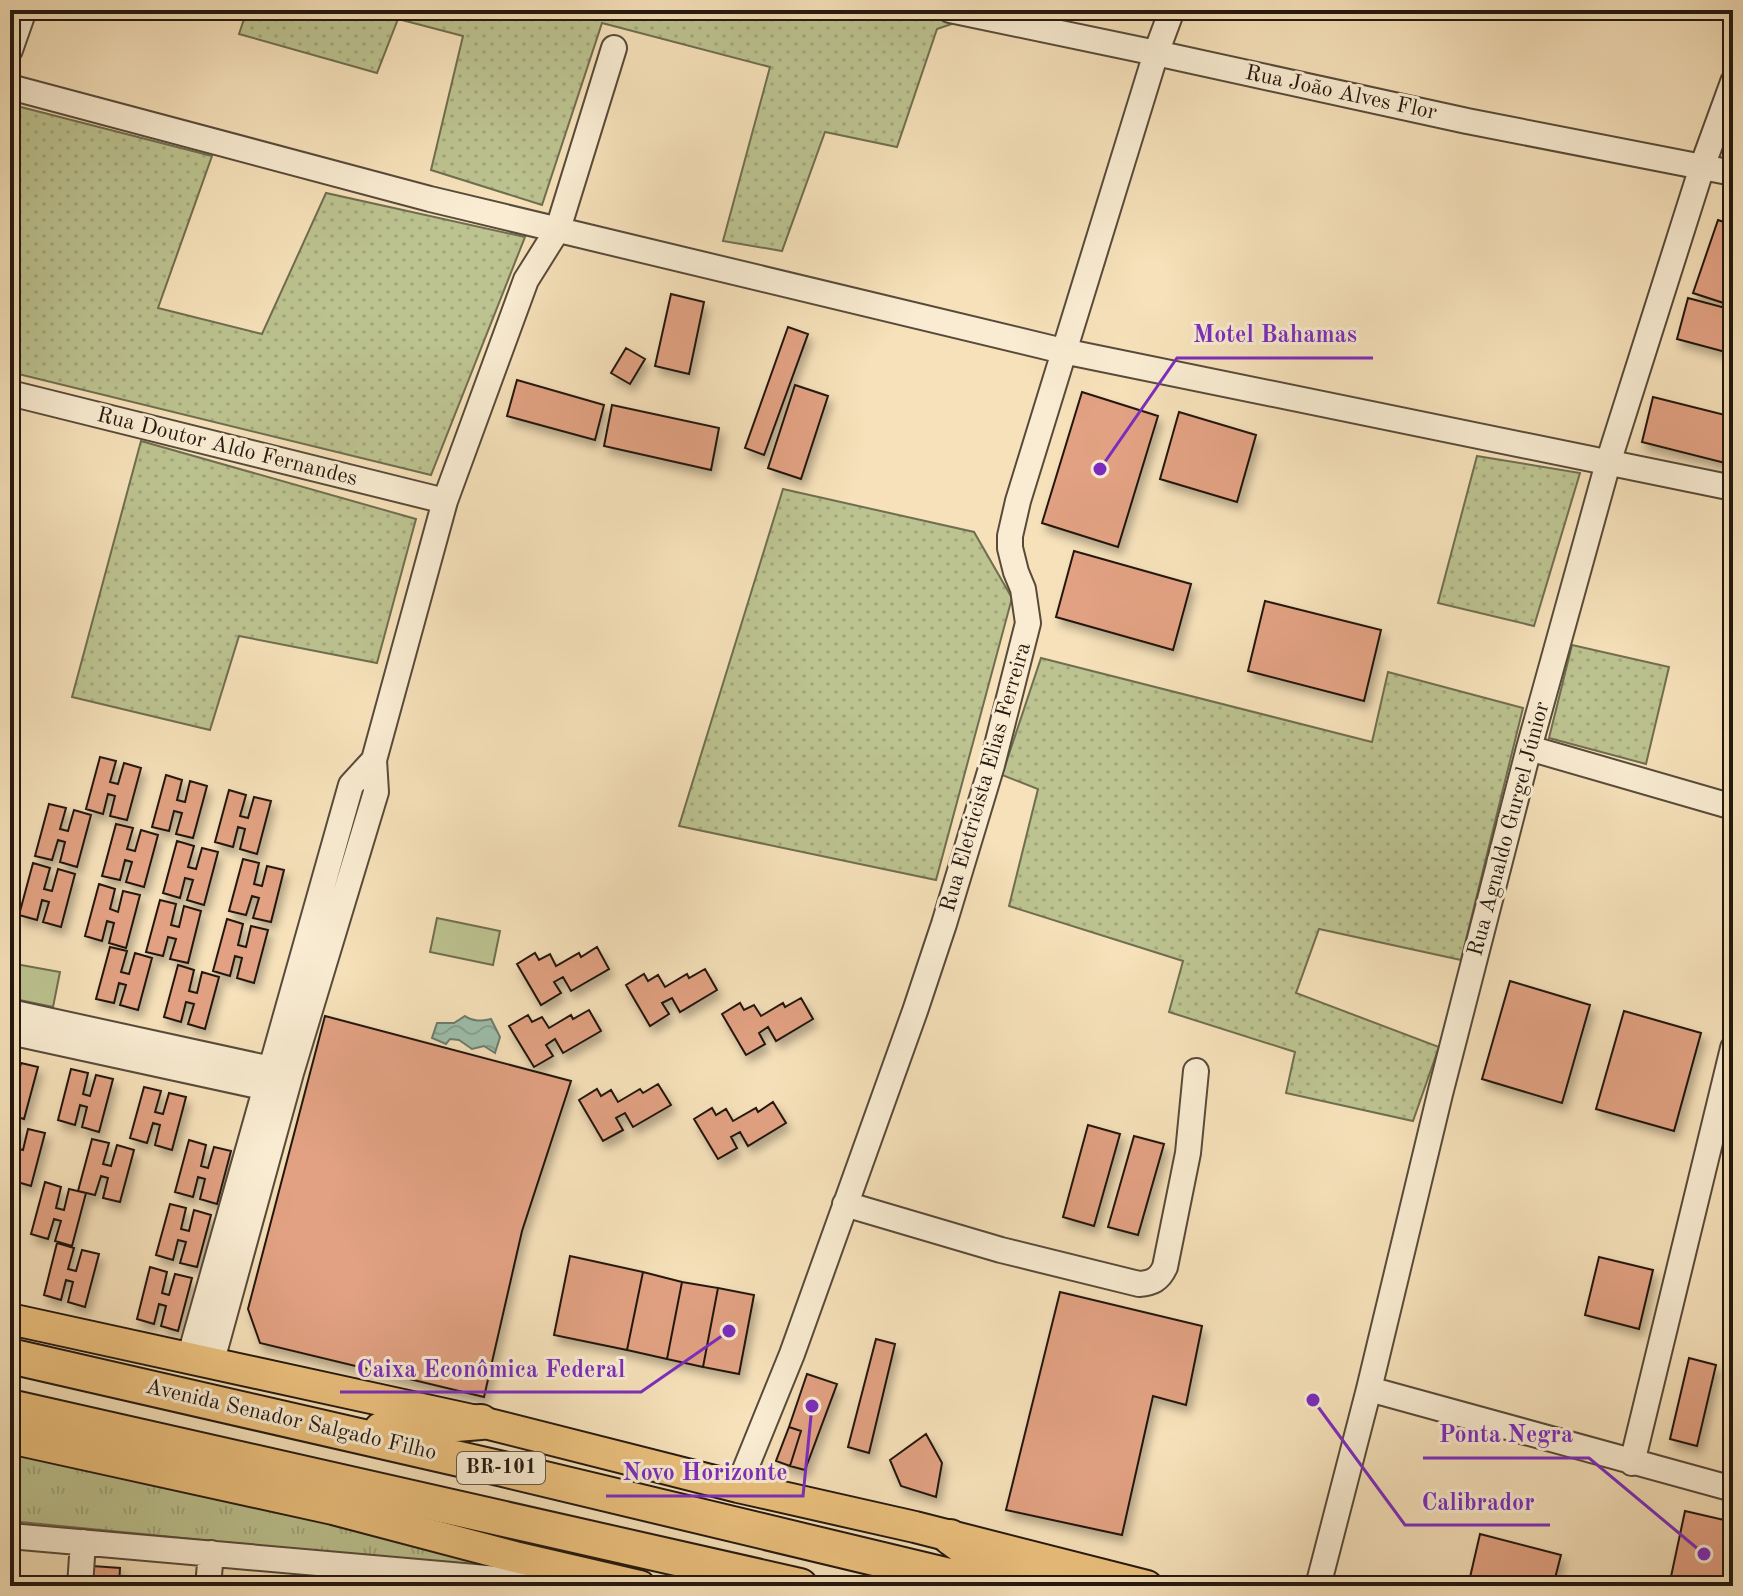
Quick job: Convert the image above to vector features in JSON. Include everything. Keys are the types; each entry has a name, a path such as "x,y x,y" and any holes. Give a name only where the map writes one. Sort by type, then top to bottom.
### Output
{"highway":[{"name":"Avenida Senador Salgado Filho","path":"10,1356 991,1586"},
{"name":"BR-101","path":"10,1407 800,1586"},
{"path":"348,1433 481,1422"},
{"path":"950,1537 976,1556 1030,1586"},
{"path":"617,1545 698,1586"}],"main road":[{"name":"Avenida Senador Salgado Filho","path":"10,1319 481,1422 1147,1586"},
{"path":"10,1438 333,1509 640,1586"}],"street":[{"path":"10,50 24,10"},
{"name":"Rua João Alves Flor","path":"950,10 1467,121 1733,173"},
{"name":"Rua Eletricista Elias Ferreira","path":"738,1487 792,1354 915,1011 992,765 1027,631 1026,603 1012,559 1010,536 1018,501 1172,10"},
{"path":"200,1362 279,1080 376,792 374,760 445,501 526,280 558,229 614,48"},
{"name":"Rua Agnaldo Gurgel Júnior","path":"1318,1586 1529,748 1608,463 1702,167 1733,82"},
{"path":"10,87 430,199 1063,351 1733,488"},
{"name":"Rua Doutor Aldo Fernandes","path":"10,393 445,501"},
{"path":"1529,748 1733,807"},
{"path":"10,1012 279,1080"},
{"path":"10,1032 279,1080"},
{"path":"1632,1463 1733,1048"},
{"path":"845,1204 1001,1250 1139,1284 1151,1283 1161,1276 1165,1267 1188,1153 1196,1071"},
{"path":"1369,1389 1733,1489"},
{"path":"10,1536 578,1586"},
{"path":"80,1586 83,1542"},
{"path":"208,1586 211,1553"}],"green space":[{"path":"247,10 992,10 937,29 897,147 825,132 782,251 723,241 770,67 602,23 542,205 431,170 463,36 398,19 377,73 239,34"},
{"path":"13,105 212,156 158,308 262,334 326,193 525,237 431,475 10,372 10,112"},
{"path":"141,441 416,519 377,663 239,636 210,730 72,697"},
{"path":"1477,456 1580,473 1534,626 1438,603"},
{"path":"783,489 974,532 1012,598 936,880 679,826"},
{"path":"1572,645 1669,667 1646,764 1549,738"},
{"path":"1041,658 1372,742 1388,672 1523,708 1461,960 1319,929 1296,993 1439,1047 1413,1121 1286,1093 1295,1052 1169,1012 1183,961 1009,906 1038,789 1002,775"},
{"path":"437,918 500,931 493,965 430,952"},
{"path":"10,963 60,972 53,1007 10,998"},
{"path":"10,1444 576,1577 10,1521"}],"water":[{"path":"465,1016 477,1020 491,1019 500,1037 495,1053 484,1046 472,1049 459,1040 450,1039 446,1044 432,1038 437,1023 454,1023"}],"building":[{"path":"1718,220 1733,225 1733,306 1693,293"},
{"path":"671,294 704,302 689,374 655,366"},
{"path":"1688,298 1733,310 1733,354 1677,339"},
{"path":"788,327 808,334 764,455 745,448"},
{"path":"626,348 645,359 630,384 611,373"},
{"path":"517,380 604,405 595,440 507,416"},
{"path":"795,385 828,396 801,479 768,468"},
{"path":"1082,392 1158,416 1118,547 1042,523"},
{"path":"1653,397 1733,417 1733,465 1642,442"},
{"path":"612,405 719,428 711,470 604,446"},
{"path":"1179,412 1256,435 1237,502 1160,479"},
{"path":"1074,551 1191,584 1173,650 1056,617"},
{"path":"1265,601 1381,630 1364,701 1248,671"},
{"path":"100,757 116,761 110,782 118,784 124,763 141,768 127,820 110,816 115,796 108,794 103,814 86,809"},
{"path":"166,775 182,780 177,800 185,802 190,781 207,786 193,838 176,834 182,813 174,811 169,831 152,827"},
{"path":"229,790 246,795 240,816 248,818 254,797 271,801 257,854 240,849 245,829 238,827 233,847 215,842"},
{"path":"49,804 66,808 60,829 68,831 74,810 91,815 77,867 60,862 65,842 58,840 52,860 35,856"},
{"path":"116,824 133,828 127,849 135,851 141,830 158,835 144,887 126,882 132,862 125,860 120,880 102,876"},
{"path":"177,841 194,846 188,867 196,869 202,848 218,852 204,905 187,900 193,880 185,878 180,898 163,893"},
{"path":"243,859 259,863 254,884 262,886 267,866 284,870 271,922 253,918 259,898 252,896 246,915 229,911"},
{"path":"33,863 50,868 44,889 52,891 58,869 75,874 61,927 43,922 49,902 42,900 37,920 19,915"},
{"path":"99,884 115,889 110,909 118,912 123,891 140,895 126,948 109,943 114,923 107,921 102,941 85,936"},
{"path":"160,900 176,904 171,925 179,927 184,906 201,911 188,963 170,959 176,939 168,937 163,956 146,952"},
{"path":"227,919 243,924 238,945 246,947 251,926 268,930 254,983 237,978 242,958 235,956 230,976 213,971"},
{"path":"110,947 127,951 121,972 129,974 135,953 152,958 138,1010 120,1005 126,985 119,983 114,1003 96,999"},
{"path":"597,947 609,969 571,991 563,977 554,982 561,993 541,1005 517,964 535,953 539,960 550,954 556,966"},
{"path":"178,965 194,970 189,991 197,993 202,972 219,977 205,1029 188,1024 194,1004 186,1002 181,1022 164,1017"},
{"path":"705,969 717,990 680,1012 672,998 662,1003 669,1014 650,1026 626,985 644,974 648,981 658,975 665,987 687,974 689,978"},
{"path":"1510,981 1590,1005 1562,1103 1482,1079"},
{"path":"801,998 813,1019 776,1041 768,1027 759,1033 765,1044 746,1055 722,1014 740,1003 744,1010 754,1005 761,1016 783,1003 785,1007"},
{"path":"589,1010 601,1031 563,1053 555,1039 546,1045 553,1056 534,1067 509,1026 528,1015 532,1022 542,1017 549,1028 571,1015 573,1019"},
{"path":"1624,1011 1701,1033 1674,1131 1596,1109"},
{"path":"325,1016 571,1081 522,1231 484,1397 260,1343 248,1309"},
{"path":"21,1063 38,1067 24,1119 10,1115 13,1095 10,1094 10,1082 16,1084"},
{"path":"71,1069 88,1073 83,1094 90,1096 96,1075 113,1079 99,1132 82,1127 87,1107 80,1105 75,1125 58,1120"},
{"path":"658,1084 671,1105 633,1127 625,1113 616,1118 623,1130 603,1141 579,1100 597,1089 601,1096 611,1090 618,1102 640,1089 643,1093"},
{"path":"144,1087 161,1091 155,1112 163,1114 169,1093 186,1097 172,1150 155,1145 160,1125 153,1123 147,1143 130,1138"},
{"path":"773,1102 786,1123 748,1146 740,1132 731,1137 737,1148 718,1159 694,1119 712,1108 716,1115 726,1109 733,1121 756,1108 758,1112"},
{"path":"10,1124 20,1127 15,1148 23,1150 28,1129 45,1133 31,1186 14,1181 19,1161 12,1159 10,1167"},
{"path":"1088,1125 1120,1134 1094,1226 1063,1217"},
{"path":"1134,1136 1164,1144 1138,1235 1108,1227"},
{"path":"92,1139 109,1143 103,1164 111,1166 117,1145 134,1150 120,1202 103,1198 108,1178 101,1176 95,1195 78,1191"},
{"path":"189,1140 206,1145 201,1166 208,1168 214,1147 231,1151 217,1204 200,1199 205,1179 198,1177 193,1197 175,1192"},
{"path":"45,1182 61,1187 56,1208 64,1210 69,1189 86,1193 72,1246 55,1241 61,1221 54,1219 48,1239 31,1234"},
{"path":"170,1204 186,1208 181,1229 189,1231 194,1210 211,1215 197,1267 180,1263 186,1242 178,1240 173,1260 156,1255"},
{"path":"57,1243 74,1248 68,1269 76,1271 82,1250 99,1254 85,1307 68,1302 73,1282 66,1280 61,1300 44,1295"},
{"path":"570,1256 643,1272 627,1350 554,1335"},
{"path":"1599,1257 1653,1270 1639,1329 1585,1315"},
{"path":"150,1267 167,1272 162,1293 169,1295 175,1274 192,1278 178,1331 161,1326 166,1306 159,1304 154,1324 137,1319"},
{"path":"643,1272 682,1282 667,1359 627,1350"},
{"path":"682,1282 718,1288 703,1367 667,1359"},
{"path":"718,1288 754,1295 739,1374 703,1367"},
{"path":"1060,1292 1202,1326 1186,1405 1153,1396 1122,1535 1006,1510"},
{"path":"876,1339 895,1344 869,1453 848,1447"},
{"path":"1689,1358 1716,1365 1697,1446 1670,1439"},
{"path":"807,1374 837,1384 805,1470 790,1466 801,1431 789,1427"},
{"path":"789,1427 801,1431 790,1466 776,1461"},
{"path":"926,1434 942,1463 936,1497 901,1486 890,1460"},
{"path":"1685,1511 1733,1522 1733,1586 1669,1586"},
{"path":"1480,1534 1561,1555 1553,1586 1468,1586"},
{"path":"92,1566 120,1568 119,1586 90,1586"}],"place":[{"name":"Motel Bahamas","path":"1100,469"},
{"name":"Caixa Econômica Federal","path":"729,1331"},
{"name":"Calibrador","path":"1313,1400"},
{"name":"Novo Horizonte","path":"812,1406"},
{"name":"Ponta Negra","path":"1704,1554"}]}
